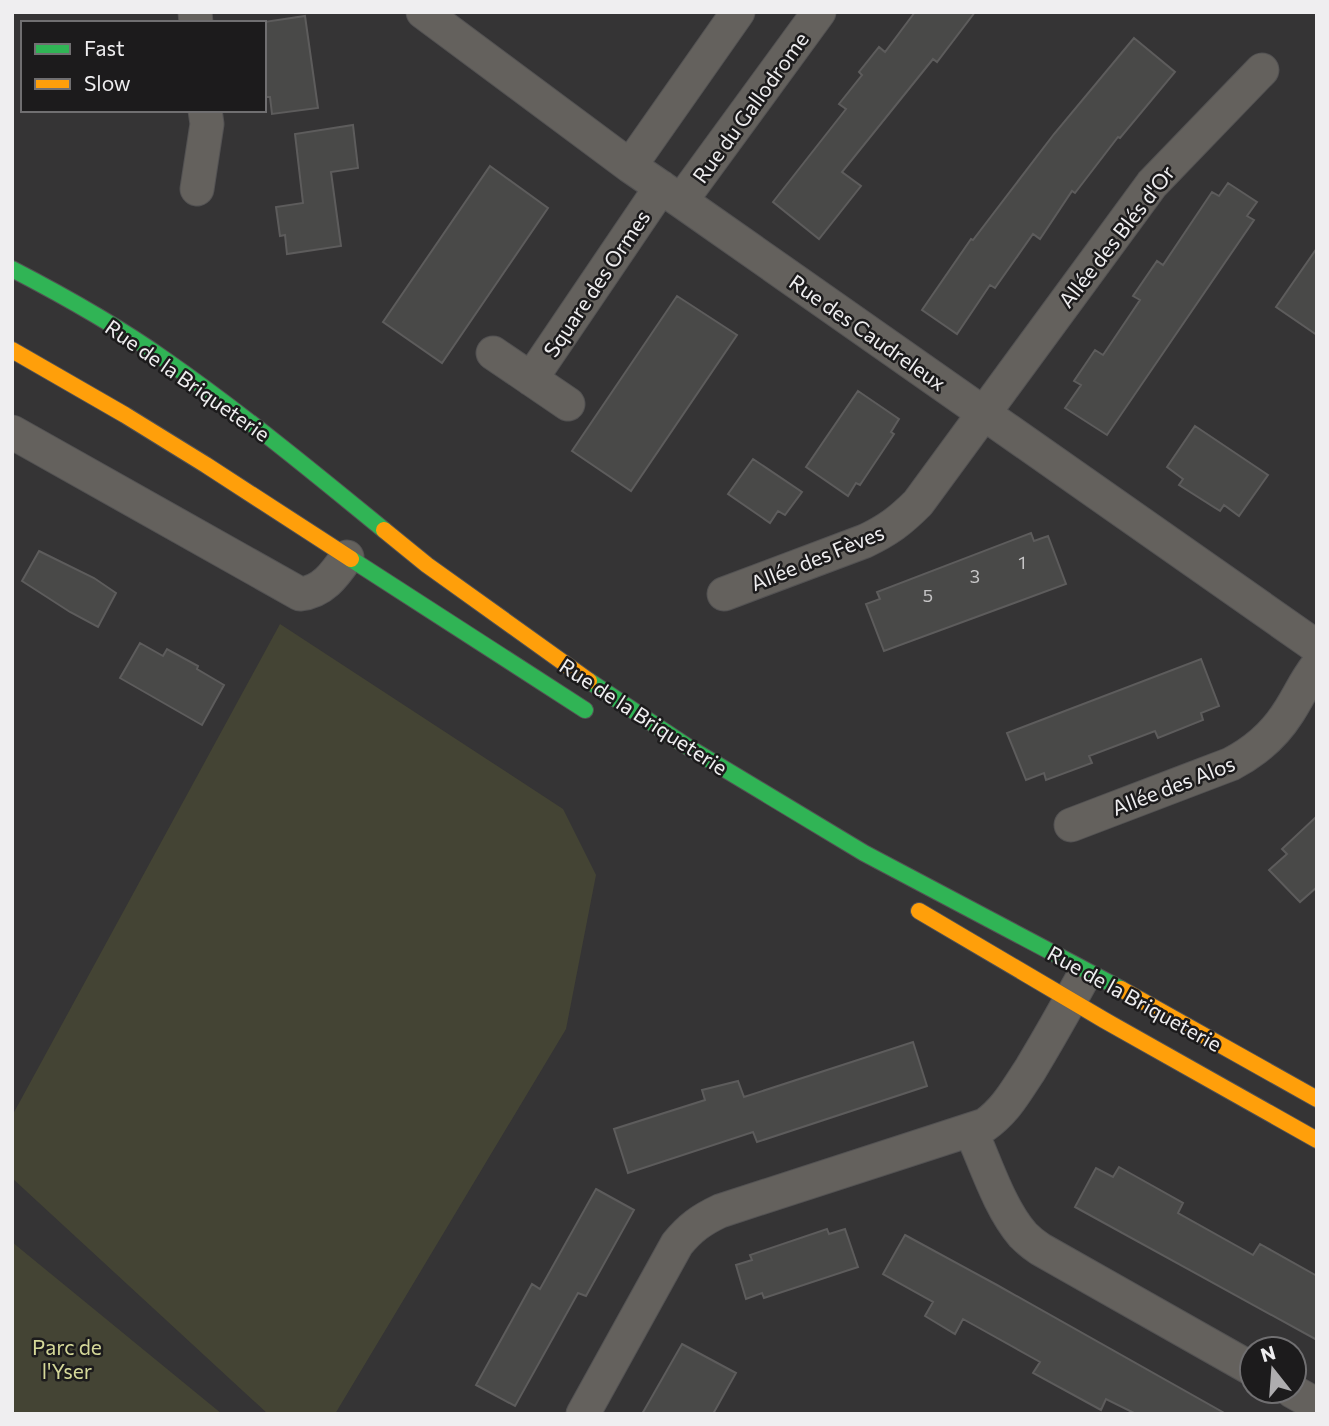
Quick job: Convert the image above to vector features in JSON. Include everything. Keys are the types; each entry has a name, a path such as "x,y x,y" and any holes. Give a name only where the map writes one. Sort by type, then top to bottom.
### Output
{"street":[{"name":"Rue des Caudreleux","path":"423,12 630,166 1317,647"},
{"path":"630,166 738,12"},
{"name":"Rue du Gallodrome","path":"671,194 819,12"},
{"name":"Allée des Blés d'Or","path":"983,413 1152,184 1262,70"},
{"path":"197,189 207,124 205,112"},
{"name":"Square des Ormes","path":"531,379 671,194"},
{"name":"Rue de la Briqueterie","path":"12,269 108,322 163,358 219,398 427,565 638,715 892,869 1087,971 1317,1099"},
{"name":"Rue de la Briqueterie","path":"12,350 194,458 353,547 596,716"},
{"name":"Square des Ormes","path":"493,352 568,404"},
{"name":"Allée des Fèves","path":"724,594 864,541 901,521 918,503 983,413"},
{"path":"12,432 300,594 323,586 334,576 353,547"},
{"path":"324,482 331,504"},
{"path":"424,582 472,598"},
{"name":"Allée des Alos","path":"1071,825 1231,764 1248,755 1288,715 1317,666"},
{"name":"Rue de la Briqueterie","path":"905,903 1071,1001 1317,1140"},
{"path":"583,1414 677,1244 689,1230 720,1212 985,1125 999,1115 1011,1099 1052,1035 1087,971"},
{"path":"971,1131 1001,1199 1024,1236 1040,1249 1238,1361"}],"green space":[{"path":"280,624 563,809 596,875 566,1029 335,1414 268,1414 12,1178 12,1116"},
{"name":"Parc de l'Yser","path":"12,1242 222,1414 12,1414"}],"building":[{"path":"915,12 975,12 937,62 933,59 842,172 861,186 819,239 773,202 846,109 839,104 862,75 859,72 879,47 885,52"},
{"path":"305,16 318,108 272,114 270,97 266,97 266,22"},
{"path":"1134,38 1175,72 1120,138 1118,137 1075,193 1072,191 1040,239 1033,234 995,288 990,285 957,334 922,310 971,239 973,240 1054,134"},
{"path":"353,125 358,168 331,172 341,246 287,254 285,235 280,236 276,207 303,203 295,134"},
{"path":"490,166 548,208 442,363 383,322"},
{"path":"1228,183 1257,202 1247,216 1254,220 1107,435 1065,408 1081,385 1074,381 1095,350 1103,355 1140,300 1133,296 1157,261 1163,265 1212,192 1219,196"},
{"path":"1317,248 1317,335 1276,307"},
{"path":"677,296 737,335 631,491 572,451"},
{"path":"858,391 899,419 891,432 894,434 860,485 856,483 848,496 806,467"},
{"path":"1195,426 1268,475 1239,516 1224,505 1220,511 1179,485 1183,479 1167,467"},
{"path":"753,459 802,492 785,515 778,511 770,523 728,494"},
{"path":"1031,533 1034,541 1048,536 1066,584 884,651 866,604 880,599 877,592"},
{"path":"39,551 94,578 116,593 98,627 22,581"},
{"path":"140,643 163,656 167,649 198,666 197,669 224,685 202,725 120,678"},
{"path":"1201,659 1219,706 1201,713 1203,720 1158,738 1155,731 1089,756 1092,763 1046,780 1044,773 1026,780 1007,733"},
{"path":"1317,816 1317,887 1300,902 1269,870 1287,854 1282,849"},
{"path":"913,1042 927,1086 757,1142 753,1132 628,1173 614,1129 705,1100 702,1090 738,1081 744,1097"},
{"path":"1119,1167 1183,1203 1178,1213 1253,1255 1260,1244 1317,1276 1317,1340 1075,1207 1096,1168 1113,1177"},
{"path":"596,1189 634,1210 586,1296 578,1293 515,1406 476,1385 532,1284 540,1289"},
{"path":"827,1229 829,1234 845,1229 858,1267 764,1298 762,1293 746,1299 736,1265 752,1260 750,1255"},
{"path":"905,1235 1226,1414 1136,1414 1106,1399 1101,1410 1033,1373 1040,1362 963,1319 955,1334 925,1316 933,1302 883,1274"},
{"path":"682,1344 736,1373 713,1414 642,1414"}],"traffic: fast":[{"path":"12,269 90,311 164,359 248,421 384,530"},
{"path":"351,559 585,710"},
{"path":"589,681 688,747 864,853 1121,989"}],"traffic: slow":[{"path":"12,350 125,415 351,559"},
{"path":"384,530 427,565 589,681"},
{"path":"919,911 1104,1020 1317,1140"},
{"path":"1121,989 1317,1099"}]}
